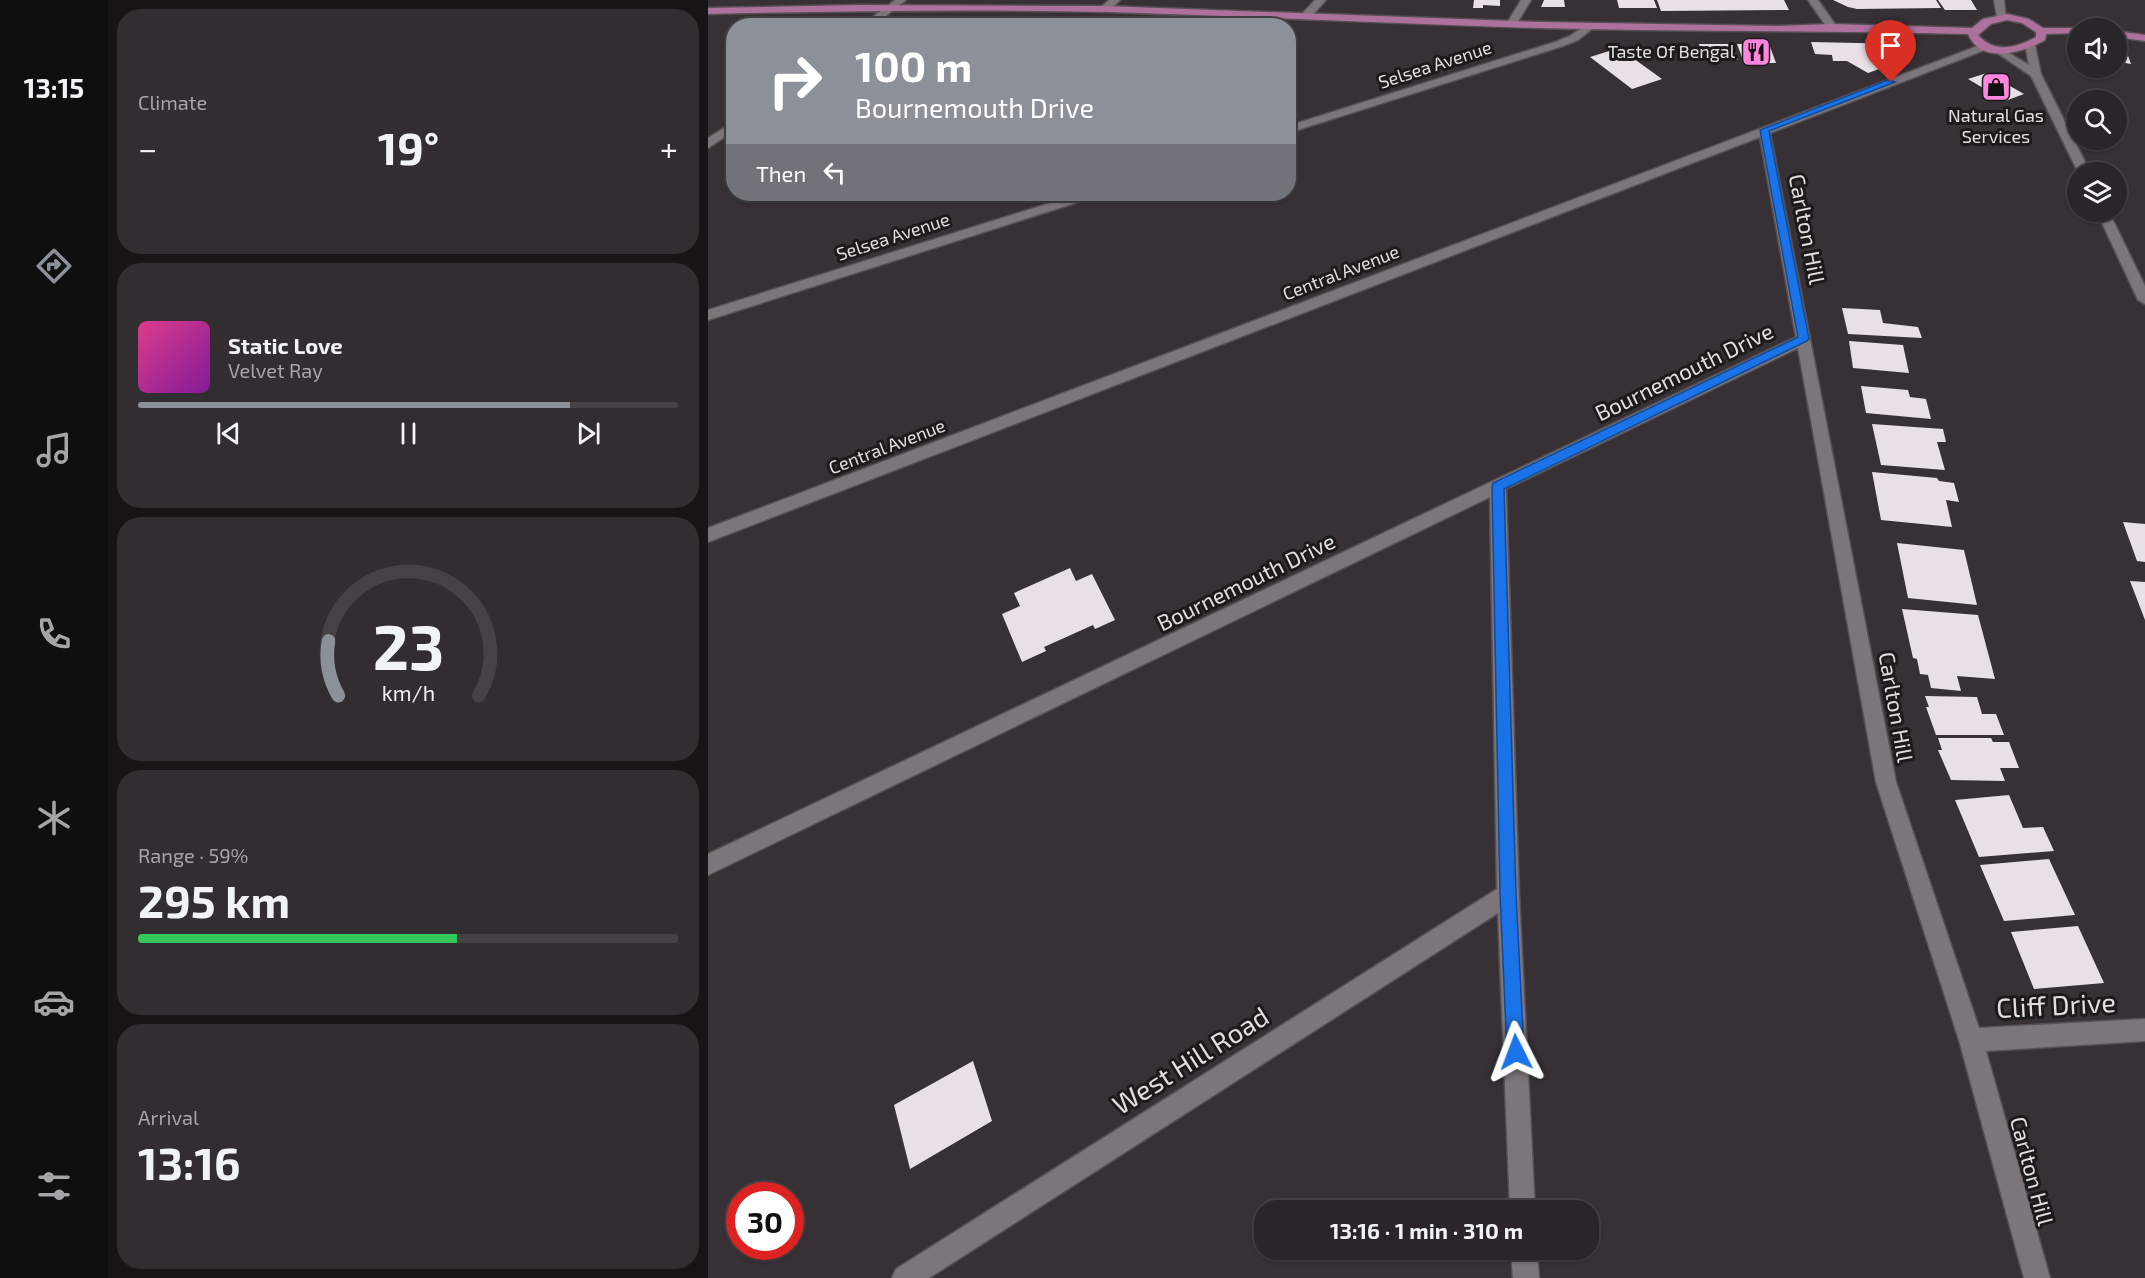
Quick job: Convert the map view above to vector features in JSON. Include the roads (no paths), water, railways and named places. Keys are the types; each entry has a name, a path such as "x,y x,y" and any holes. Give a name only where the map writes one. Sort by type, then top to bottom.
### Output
{"main road":[{"path":"708,11 890,8 1105,9 1589,26 1765,29 1832,27 1973,31 1991,19 2002,17 2025,21 2041,30 2067,30"},
{"path":"1973,31 1976,39 1991,48 2020,50 2041,38 2041,30"},
{"path":"2127,36 2145,38"}],"street":[{"path":"877,18 901,0"},
{"path":"1105,9 1115,0"},
{"path":"1305,17 1320,0"},
{"path":"1512,23 1526,0"},
{"path":"1813,0 1832,27"},
{"path":"1999,0 2002,17"},
{"path":"1247,18 1248,14"},
{"name":"Selsea Avenue","path":"1296,127 1559,44 1574,38 1589,26"},
{"path":"2030,45 2036,74 2079,162"},
{"path":"1991,48 2036,74"},
{"name":"Central Avenue","path":"708,535 1764,130 1991,48"},
{"name":"Carlton Hill","path":"1764,130 1886,782 1971,1040 2037,1278"},
{"path":"708,144 726,131"},
{"name":"Selsea Avenue","path":"708,315 1068,201"},
{"path":"2108,222 2145,300"},
{"name":"Bournemouth Drive","path":"708,865 1804,339"},
{"path":"1498,487 1508,894 1523,1200"},
{"name":"West Hill Road","path":"905,1278 1508,894"},
{"name":"Cliff Drive","path":"1971,1040 2145,1030"},
{"path":"1525,1260 1526,1278"}],"place":[{"name":"Taste Of Bengal","path":"1756,52"},
{"name":"Natural Gas Services","path":"1996,87"}]}
